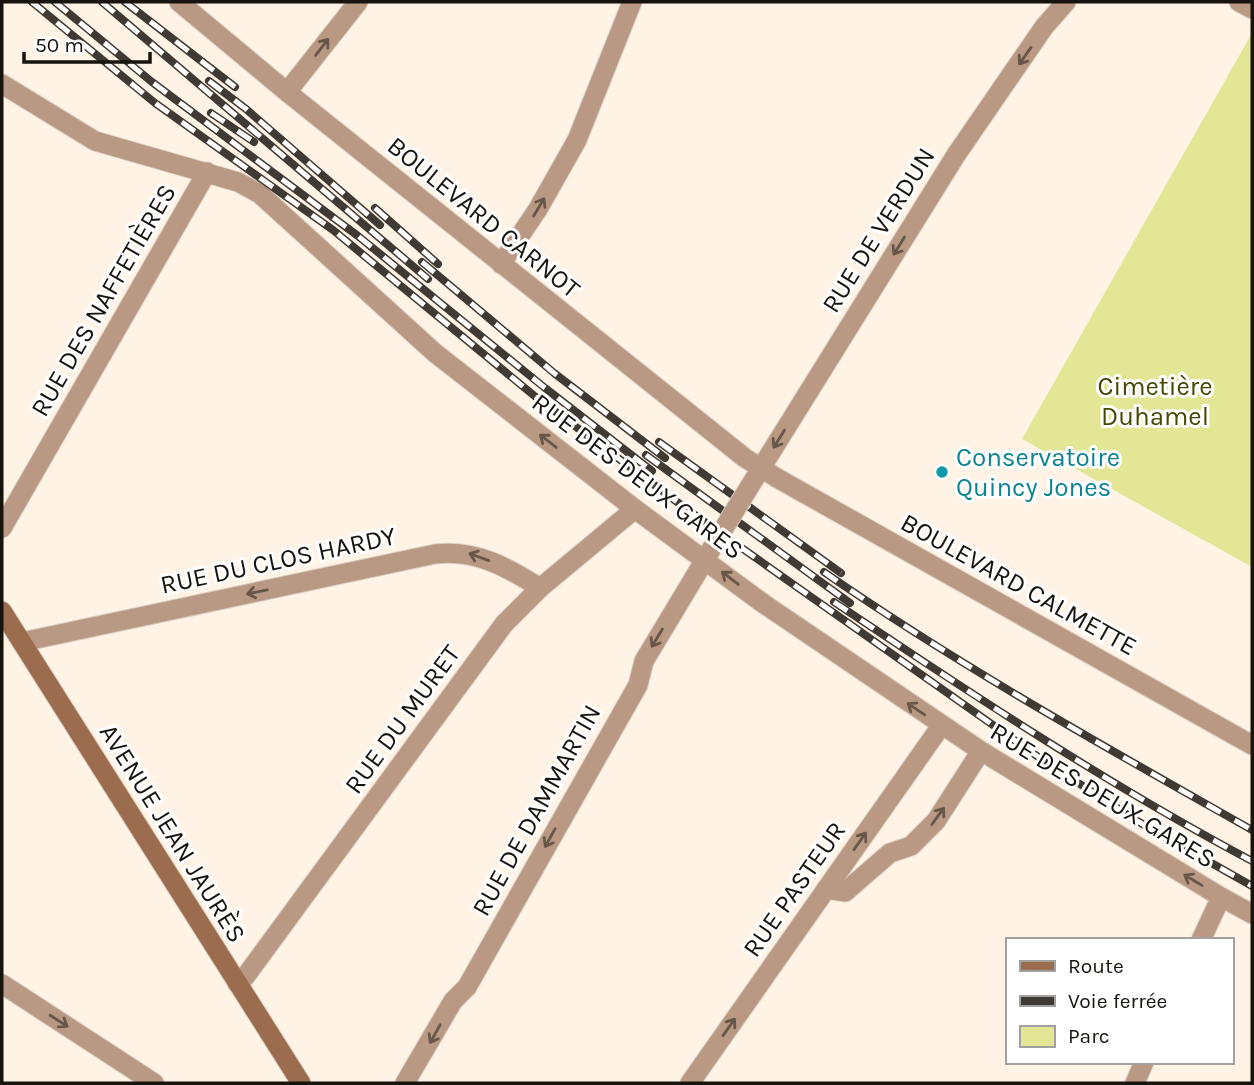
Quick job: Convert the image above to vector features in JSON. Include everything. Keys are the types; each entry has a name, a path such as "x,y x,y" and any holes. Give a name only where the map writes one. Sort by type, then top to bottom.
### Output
{"main road":[{"name":"AVENUE JEAN JAURÈS","path":"2,611 301,1083"}],"street":[{"name":"BOULEVARD CARNOT","path":"179,2 286,93 745,458 761,467"},
{"path":"286,93 358,2"},
{"path":"501,264 538,209 577,140 632,2"},
{"name":"RUE DE VERDUN","path":"716,541 956,155 1044,27 1066,2"},
{"path":"1239,2 1252,9"},
{"name":"RUE DES DEUX GARES","path":"2,84 95,141 239,182 260,194 435,353 635,509 764,604 981,751 1252,914"},
{"name":"RUE DES NAFFETIÈRES","path":"2,528 207,172"},
{"name":"BOULEVARD CALMETTE","path":"761,467 1252,745"},
{"name":"RUE DU MURET","path":"237,983 245,977 504,624 540,587 635,509"},
{"name":"RUE DE DAMMARTIN","path":"405,1083 453,1001 467,988 638,685 644,661 716,541"},
{"name":"RUE DU CLOS HARDY","path":"22,642 454,551 473,554 517,573 540,587"},
{"name":"RUE PASTEUR","path":"690,1083 942,726"},
{"path":"826,888 845,892 890,853 911,846 936,821 981,751"},
{"path":"1202,938 1221,897"},
{"path":"2,984 154,1083"},
{"path":"1135,1083 1143,1064"}],"green space":[{"name":"Cimetière Duhamel","path":"1252,33 1252,567 1022,439"}],"railway":[{"path":"32,2 155,103 333,230 537,398 692,513 1044,761 1139,822 1252,886"},
{"path":"55,2 152,82 358,236 652,471"},
{"path":"102,2 428,279"},
{"path":"125,2 235,87"},
{"path":"209,81 246,109 380,225"},
{"path":"211,113 254,142"},
{"path":"375,208 438,264"},
{"path":"422,262 554,373 665,458"},
{"path":"659,442 841,573"},
{"path":"646,455 850,603"},
{"path":"824,572 981,674 1252,830"},
{"path":"834,602 1092,769 1252,861"}],"place":[{"name":"Conservatoire Quincy Jones","path":"942,472"}]}
